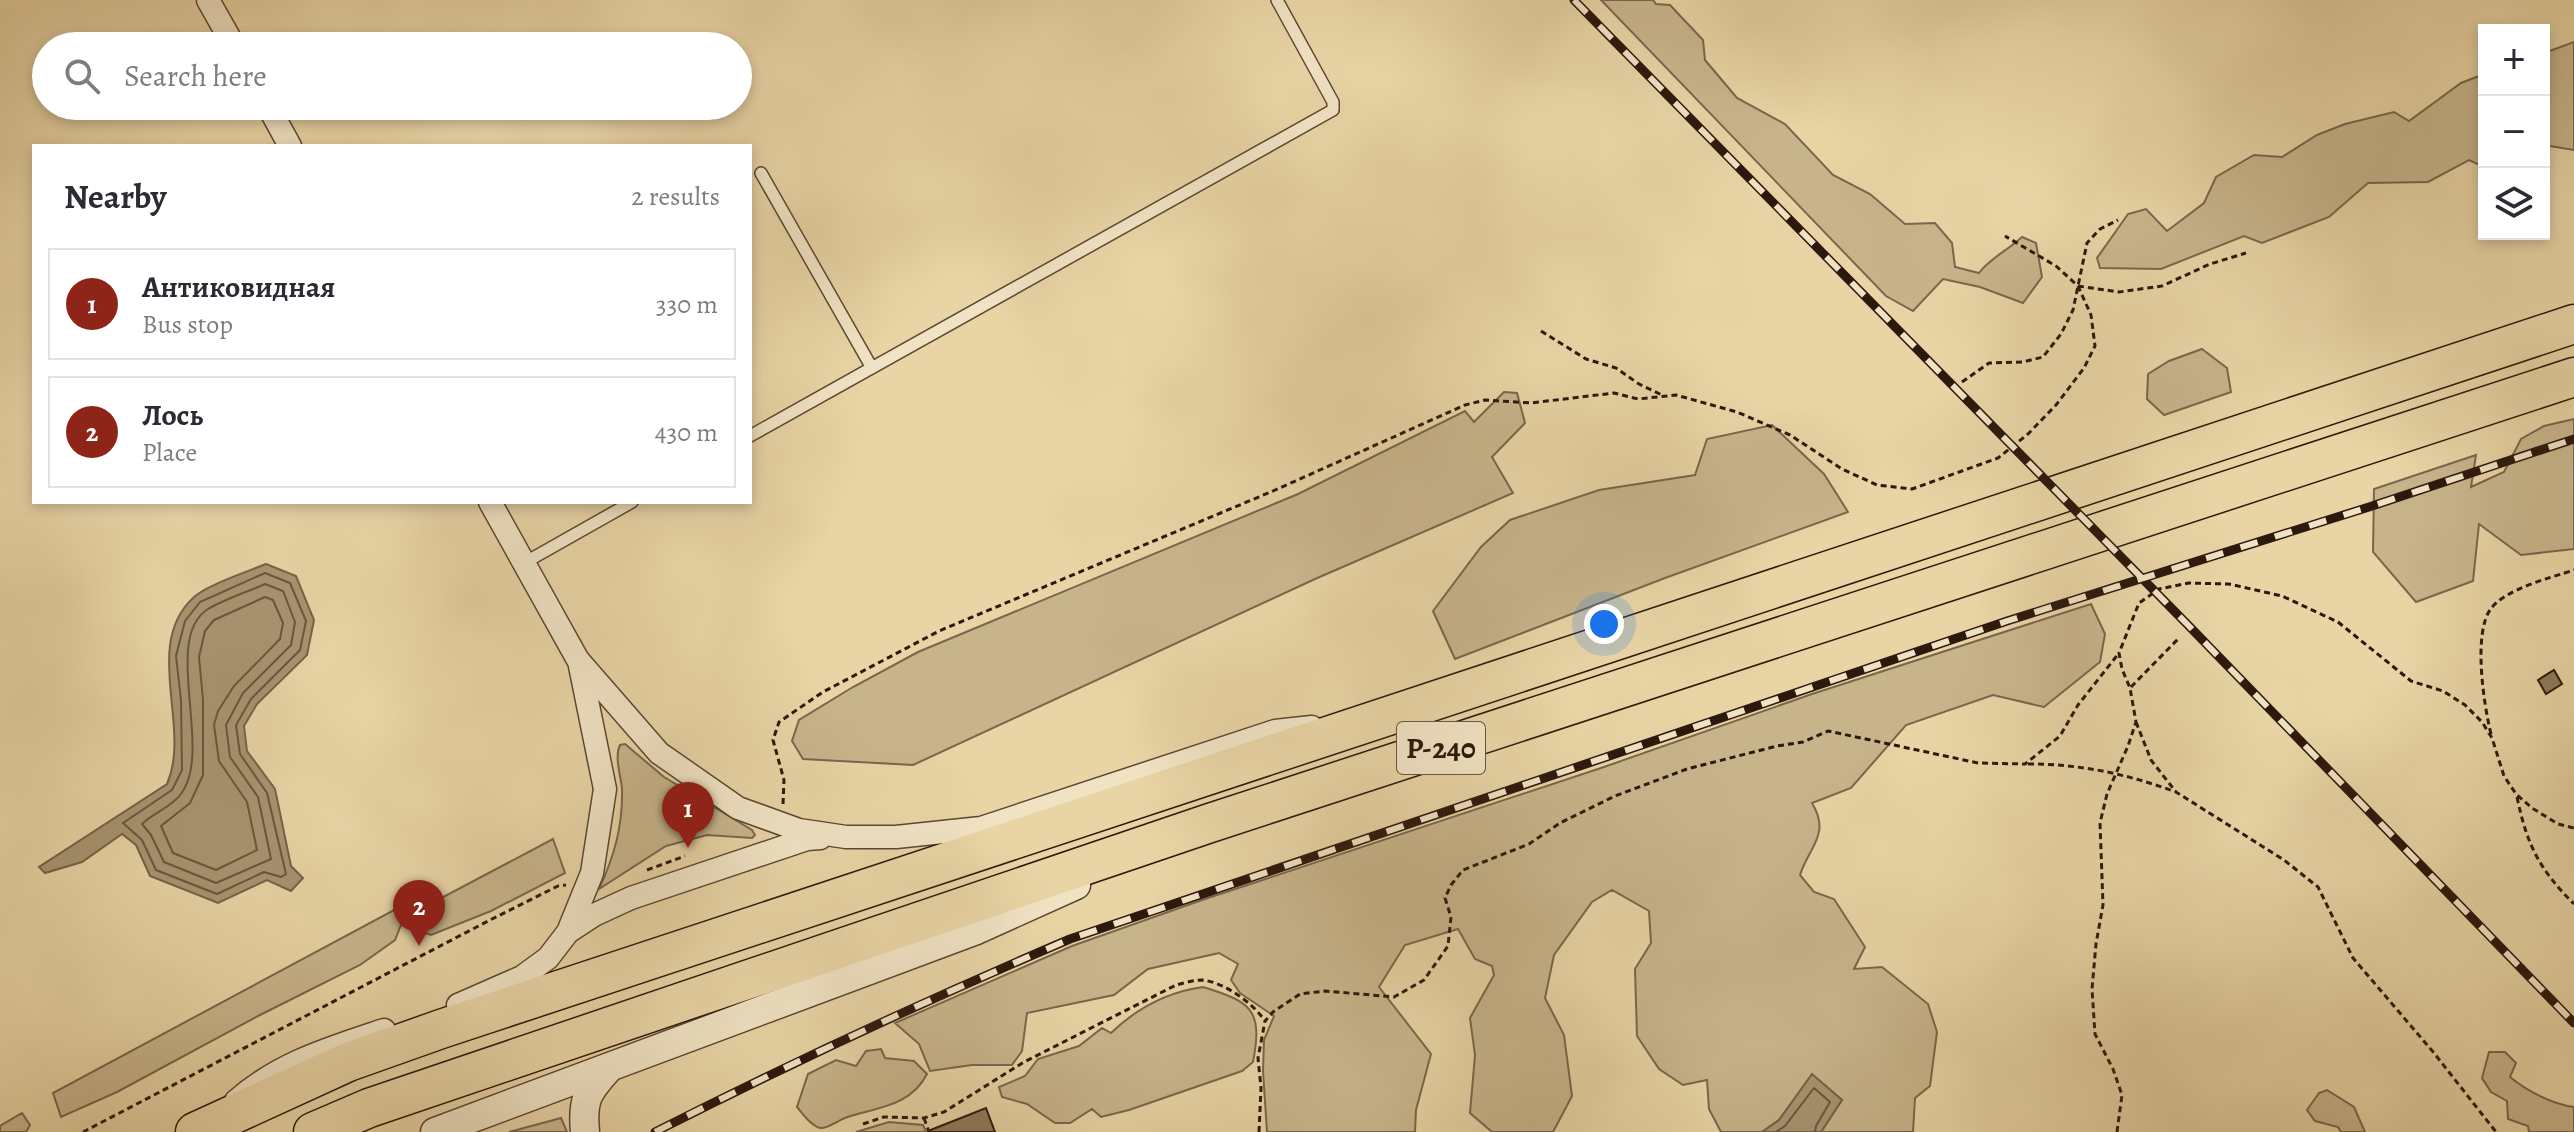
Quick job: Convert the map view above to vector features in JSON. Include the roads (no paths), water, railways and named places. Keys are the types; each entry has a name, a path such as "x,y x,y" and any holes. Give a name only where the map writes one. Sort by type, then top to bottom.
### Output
{"highway":[{"name":"Р-240","path":"201,1129 348,1062 441,1029 2574,324"},
{"name":"Р-240","path":"313,1132 369,1108 1210,823 2574,377"}],"street":[{"path":"208,0 226,32"},
{"path":"276,120 289,144"},
{"path":"491,504 578,660 659,753 738,808 799,830 846,837"},
{"path":"201,1129 256,1083 290,1064 331,1047 476,999 522,977 548,958 568,932 592,873 605,789 578,660"},
{"path":"568,932 594,915 631,898 807,839 896,837 981,828 1275,731 1365,722"},
{"path":"435,1132 974,931 1210,823"},
{"path":"584,1132 582,1108 586,1098 610,1067"},
{"path":"525,1099 551,1101 571,1113 584,1132"}],"lane":[{"path":"752,435 1333,110 1333,102 1277,0"},
{"path":"761,173 872,368"},
{"path":"524,563 628,504"}],"water":[{"path":"266,564 296,576 314,620 307,655 257,704 244,726 247,751 275,789 291,866 303,878 291,891 267,880 218,903 150,876 136,845 122,834 82,862 45,873 39,867 167,784 173,762 174,738 169,663 171,639 178,617 199,593"},
{"path":"1812,1074 1842,1100 1821,1132 1762,1132 1779,1120"}],"railway":[{"path":"1574,0 2574,1023"},
{"path":"655,1132 861,1032 1070,939 2007,621 2574,439"}],"place":[{"name":"Антиковидная","path":"688,848"},
{"name":"Лось","path":"419,946"}]}
